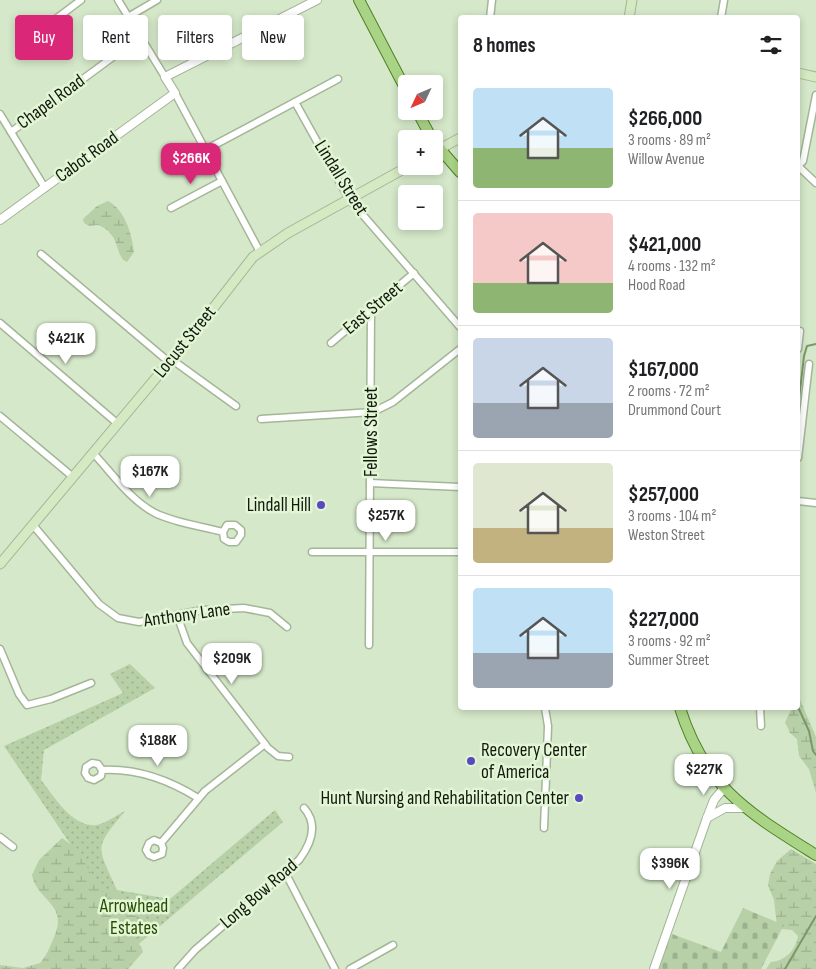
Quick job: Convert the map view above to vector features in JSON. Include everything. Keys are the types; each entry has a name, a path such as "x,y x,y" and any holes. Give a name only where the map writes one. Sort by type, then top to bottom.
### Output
{"main road":[{"path":"360,0 398,75"},
{"path":"630,15 632,0"},
{"path":"800,73 816,77"},
{"path":"443,145 458,139"},
{"path":"443,155 458,170"},
{"name":"Locust Street","path":"0,564 170,361 248,263 260,252 288,233 398,172"},
{"path":"681,710 693,742 724,788 744,808 816,855"}],"street":[{"path":"61,15 81,0"},
{"path":"118,0 127,15"},
{"path":"130,15 157,0"},
{"path":"232,43 317,0"},
{"path":"490,15 492,0"},
{"path":"722,15 724,0"},
{"path":"148,50 175,93 260,252"},
{"name":"Chapel Road","path":"10,132 109,60"},
{"path":"165,77 199,60"},
{"path":"205,150 338,79"},
{"name":"Cabot Road","path":"0,220 175,93"},
{"path":"800,164 803,161 816,95"},
{"name":"Lindall Street","path":"295,102 349,199 458,325"},
{"path":"0,114 44,188"},
{"path":"800,168 816,183"},
{"path":"171,208 222,181"},
{"path":"41,254 170,361 236,406"},
{"name":"East Street","path":"332,344 414,274"},
{"name":"Fellows Street","path":"369,645 372,310"},
{"path":"0,323 118,424"},
{"path":"261,419 371,412 393,402 458,351"},
{"path":"800,441 809,364"},
{"path":"0,417 73,477"},
{"path":"93,453 131,494 147,508 165,517 223,532"},
{"path":"370,483 458,487"},
{"path":"800,501 816,503"},
{"name":"Anthony Lane","path":"33,525 96,600 112,615 125,620 139,622 225,607 254,609 270,613 286,627"},
{"path":"312,552 458,552"},
{"path":"177,615 182,634 190,647 265,744 275,754 289,757"},
{"path":"0,649 24,704 27,705 51,699 91,682"},
{"path":"544,828 548,726 545,710"},
{"path":"760,710 761,726"},
{"path":"161,843 198,798 221,777 265,744"},
{"path":"102,770 125,771 158,778 180,787 198,798"},
{"path":"654,969 707,818 714,800 724,788"},
{"name":"Long Bow Road","path":"178,969 195,950 286,872 305,852 312,834 312,816 304,808"},
{"path":"707,818 725,808 744,808"},
{"path":"0,837 13,847"},
{"path":"286,872 335,969"},
{"path":"350,969 393,945"}],"green space":[{"path":"108,201 119,210 127,223 134,252 127,262 120,255 114,239 106,229 98,225 89,226 84,223 83,219 97,206"},
{"name":"Arrowhead Estates","path":"130,664 155,688 44,750 41,780 65,810 88,825 97,825 108,821 125,811 107,833 102,848 102,856 117,890 170,899 275,810 283,822 127,954 73,848 4,746 123,693 110,674"},
{"path":"800,700 816,737 816,793 809,769 799,756 797,739 790,733 785,722 791,710 800,710"},
{"path":"62,838 76,848 102,892 108,890 115,891 134,911 136,926 131,937 141,946 143,952 128,969 0,969 0,965 23,968 40,963 50,948 57,929 58,919 56,911 40,892 32,875 39,860"},
{"path":"791,849 816,864 816,969 766,969 771,962 789,954 797,941 798,936 792,930 782,929 777,926 774,900 768,885 770,874 777,861"},
{"path":"743,908 784,925 761,969 658,969 672,934 721,952"}],"waterway":[{"path":"800,391 807,346 816,344"},
{"path":"799,710 809,731 813,751 816,755"},
{"path":"785,969 816,916"}],"place":[{"name":"Lindall Hill","path":"321,505"},
{"name":"Recovery Center of America","path":"471,761"},
{"name":"Hunt Nursing and Rehabilitation Center","path":"579,798"}]}
